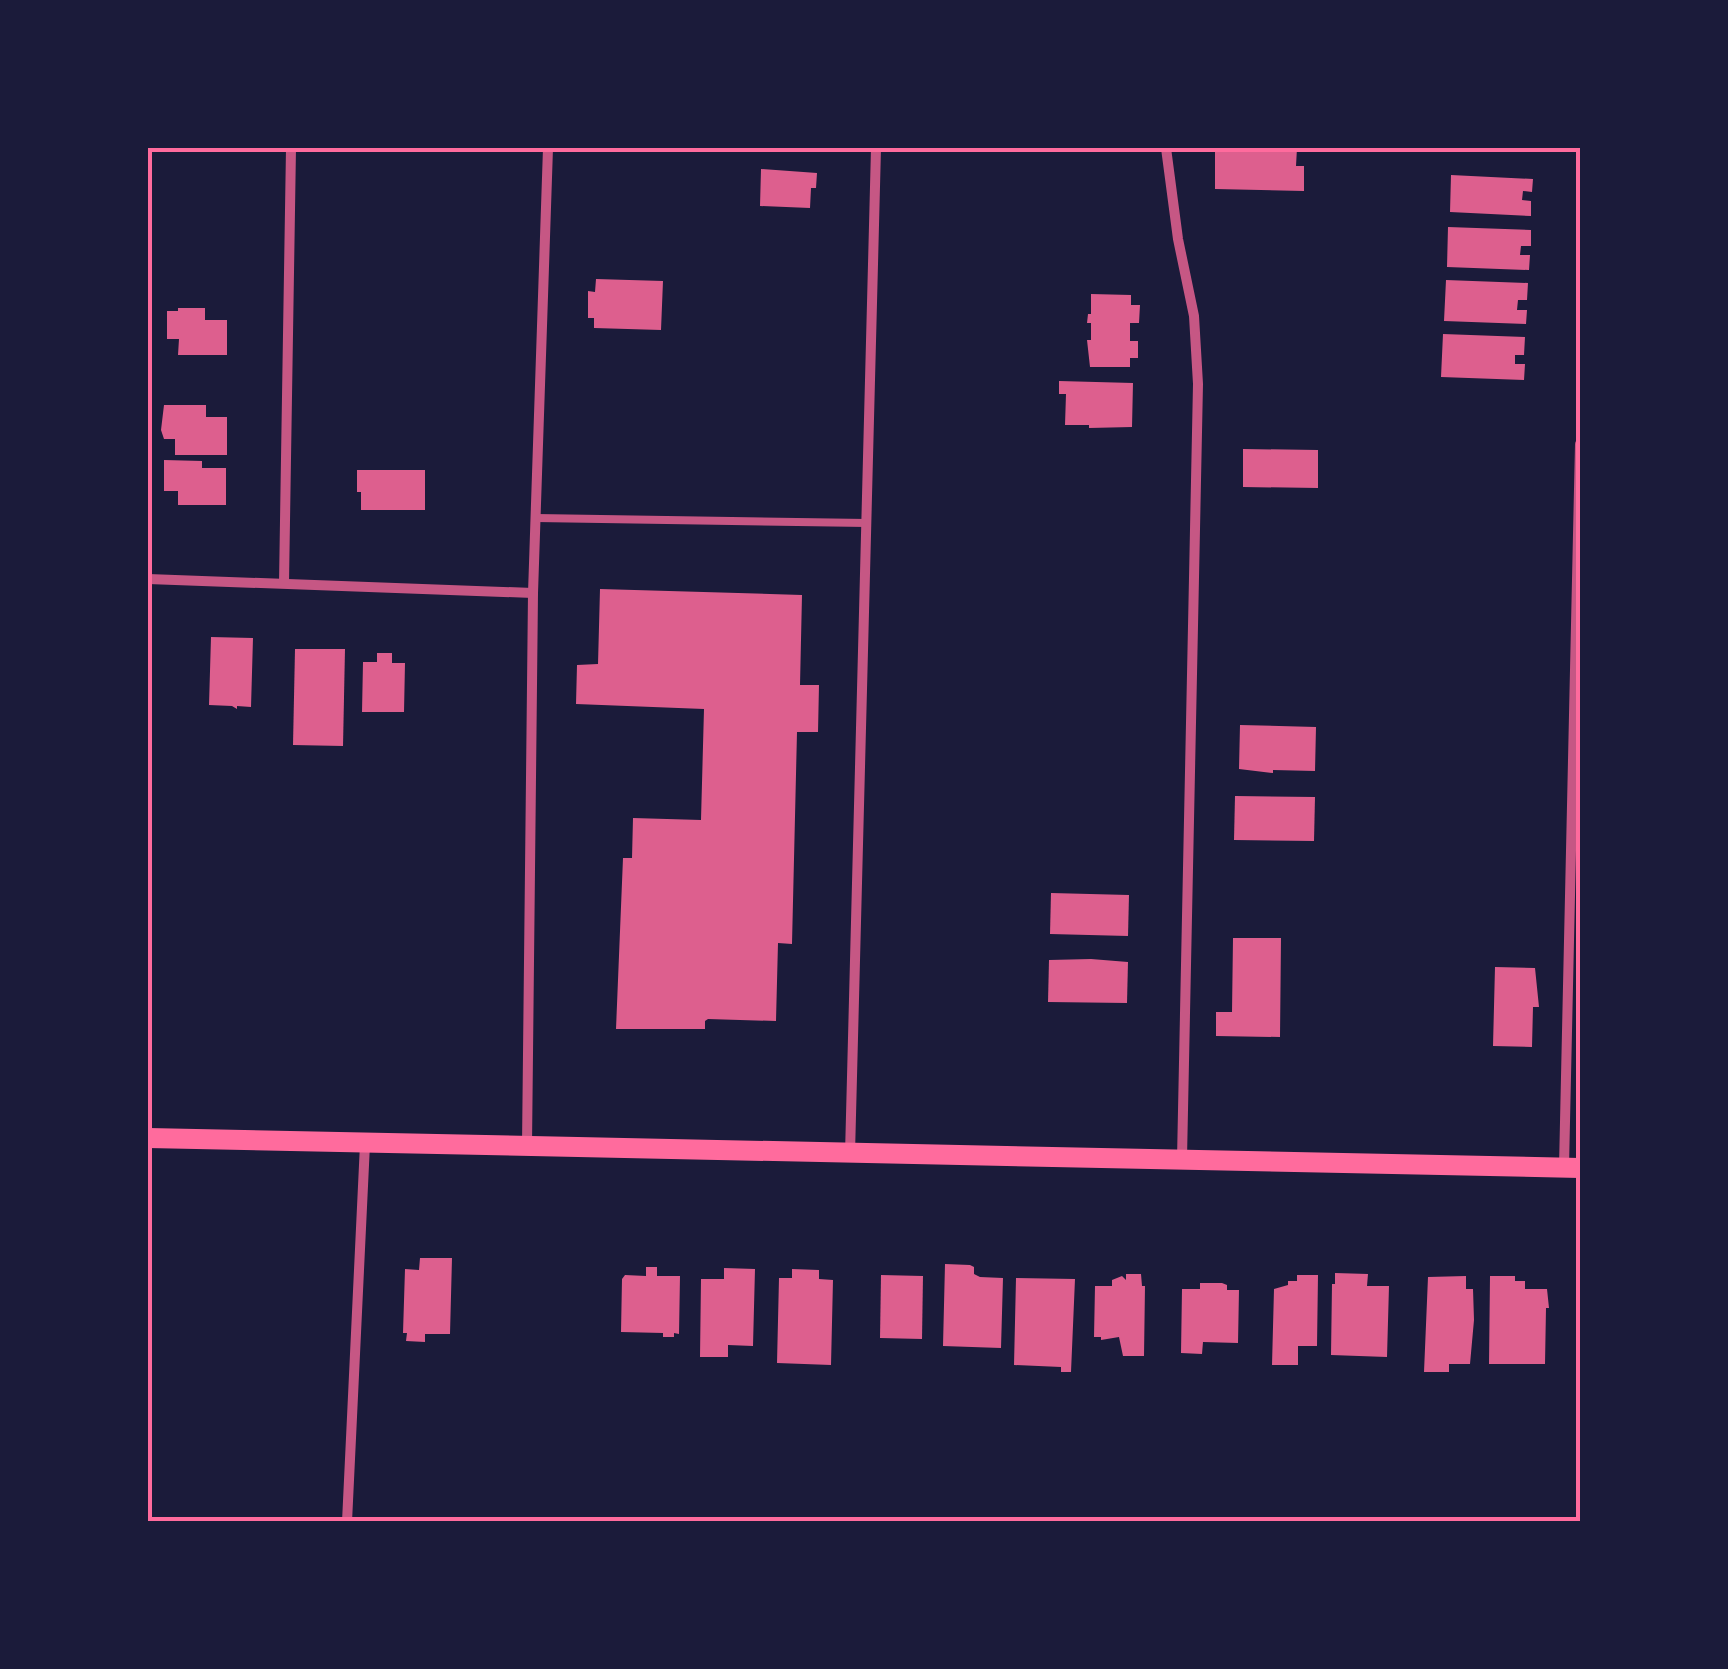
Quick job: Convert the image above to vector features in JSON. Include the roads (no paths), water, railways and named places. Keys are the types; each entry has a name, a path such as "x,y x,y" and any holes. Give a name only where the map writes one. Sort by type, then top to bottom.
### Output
{"main road":[{"path":"148,1138 1572,1168"}],"street":[{"path":"284,582 291,148"},
{"path":"527,1146 533,594 548,148"},
{"path":"850,1154 876,148"},
{"path":"1166,148 1178,239 1194,316 1198,384 1182,1160"},
{"path":"1572,1168 1580,444"},
{"path":"148,579 533,594"},
{"path":"347,1522 365,1144"}],"lane":[{"path":"536,518 867,524"}]}
